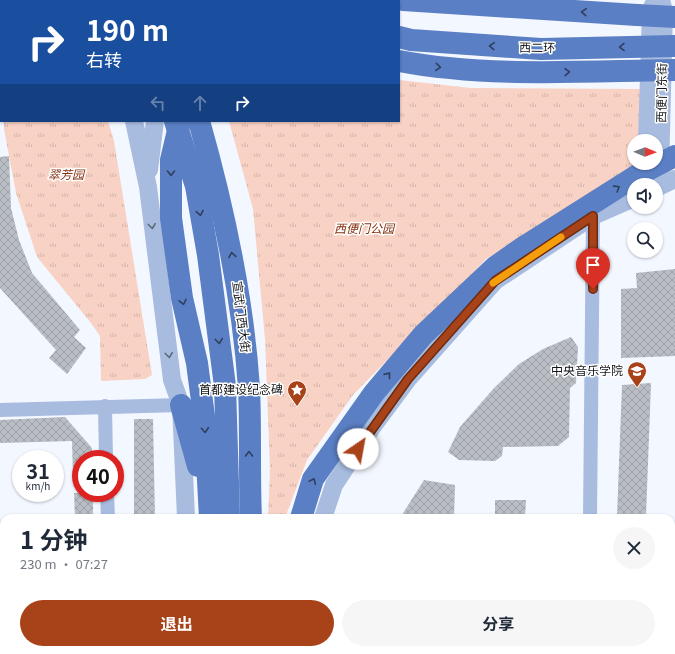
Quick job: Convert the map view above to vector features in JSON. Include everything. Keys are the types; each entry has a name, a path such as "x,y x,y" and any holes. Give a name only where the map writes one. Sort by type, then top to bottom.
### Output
{"highway":[{"path":"403,0 675,17"},
{"name":"西二环","path":"400,37 419,40 541,49 675,46"},
{"name":"西二环","path":"400,62 487,71 540,72 675,70"},
{"name":"宣武门西大街","path":"175,122 196,186 208,255 225,386 229,514"},
{"path":"180,122 171,160 171,218 182,298 197,363 205,424 210,511"},
{"name":"宣武门西大街","path":"199,122 216,180 226,223 243,319 249,389 251,514"},
{"path":"302,514 313,479 374,393 423,335 495,267 522,248 675,156"},
{"path":"181,405 210,511"}],"street":[{"name":"西便门东街","path":"647,134 651,10 655,0"},
{"name":"西便门东街","path":"658,178 660,173 664,11 661,0"},
{"path":"134,122 148,187 172,380 181,405 186,514"},
{"path":"148,187 155,122"},
{"path":"663,183 675,179"},
{"path":"324,514 334,485 373,426 408,379 495,281 593,216 627,201"},
{"path":"590,514 593,216"},
{"path":"0,410 181,405"},
{"path":"105,406 106,450"},
{"path":"107,502 108,514"}],"green space":[{"name":"西便门公园","path":"400,80 471,88 643,89 642,134 627,134 627,170 641,170 486,259 353,395 307,460 287,514 268,514 270,470 265,339 253,209 229,122 400,122"},
{"name":"翠芳园","path":"4,122 108,122 114,141 152,375 145,379 101,381 100,336 37,257 16,193"}],"building":[{"path":"9,156 11,208 19,240 32,273 80,330 74,337 86,348 67,374 49,358 56,350 0,288 0,157"},
{"path":"675,269 675,356 621,358 621,289 637,288 636,273"},
{"path":"571,337 578,347 576,383 570,388 569,437 558,446 503,447 502,456 495,461 459,460 448,452 460,427 494,388 519,364 543,349"},
{"path":"651,383 646,514 617,514 622,385"},
{"path":"65,417 92,448 92,450 72,450 72,441 0,443 0,420"},
{"path":"134,419 153,419 155,514 134,514"},
{"path":"424,480 455,485 454,514 403,514"},
{"path":"495,500 526,500 525,514 495,514"},
{"path":"74,502 93,502 93,514 75,514"}],"slow traffic":[{"path":"493,283 561,237"}],"place":[{"name":"中央音乐学院","path":"637,388"},
{"name":"首都建设纪念碑","path":"297,407"}],"route":[{"path":"358,449 408,379 495,281 593,216 593,289"}]}
